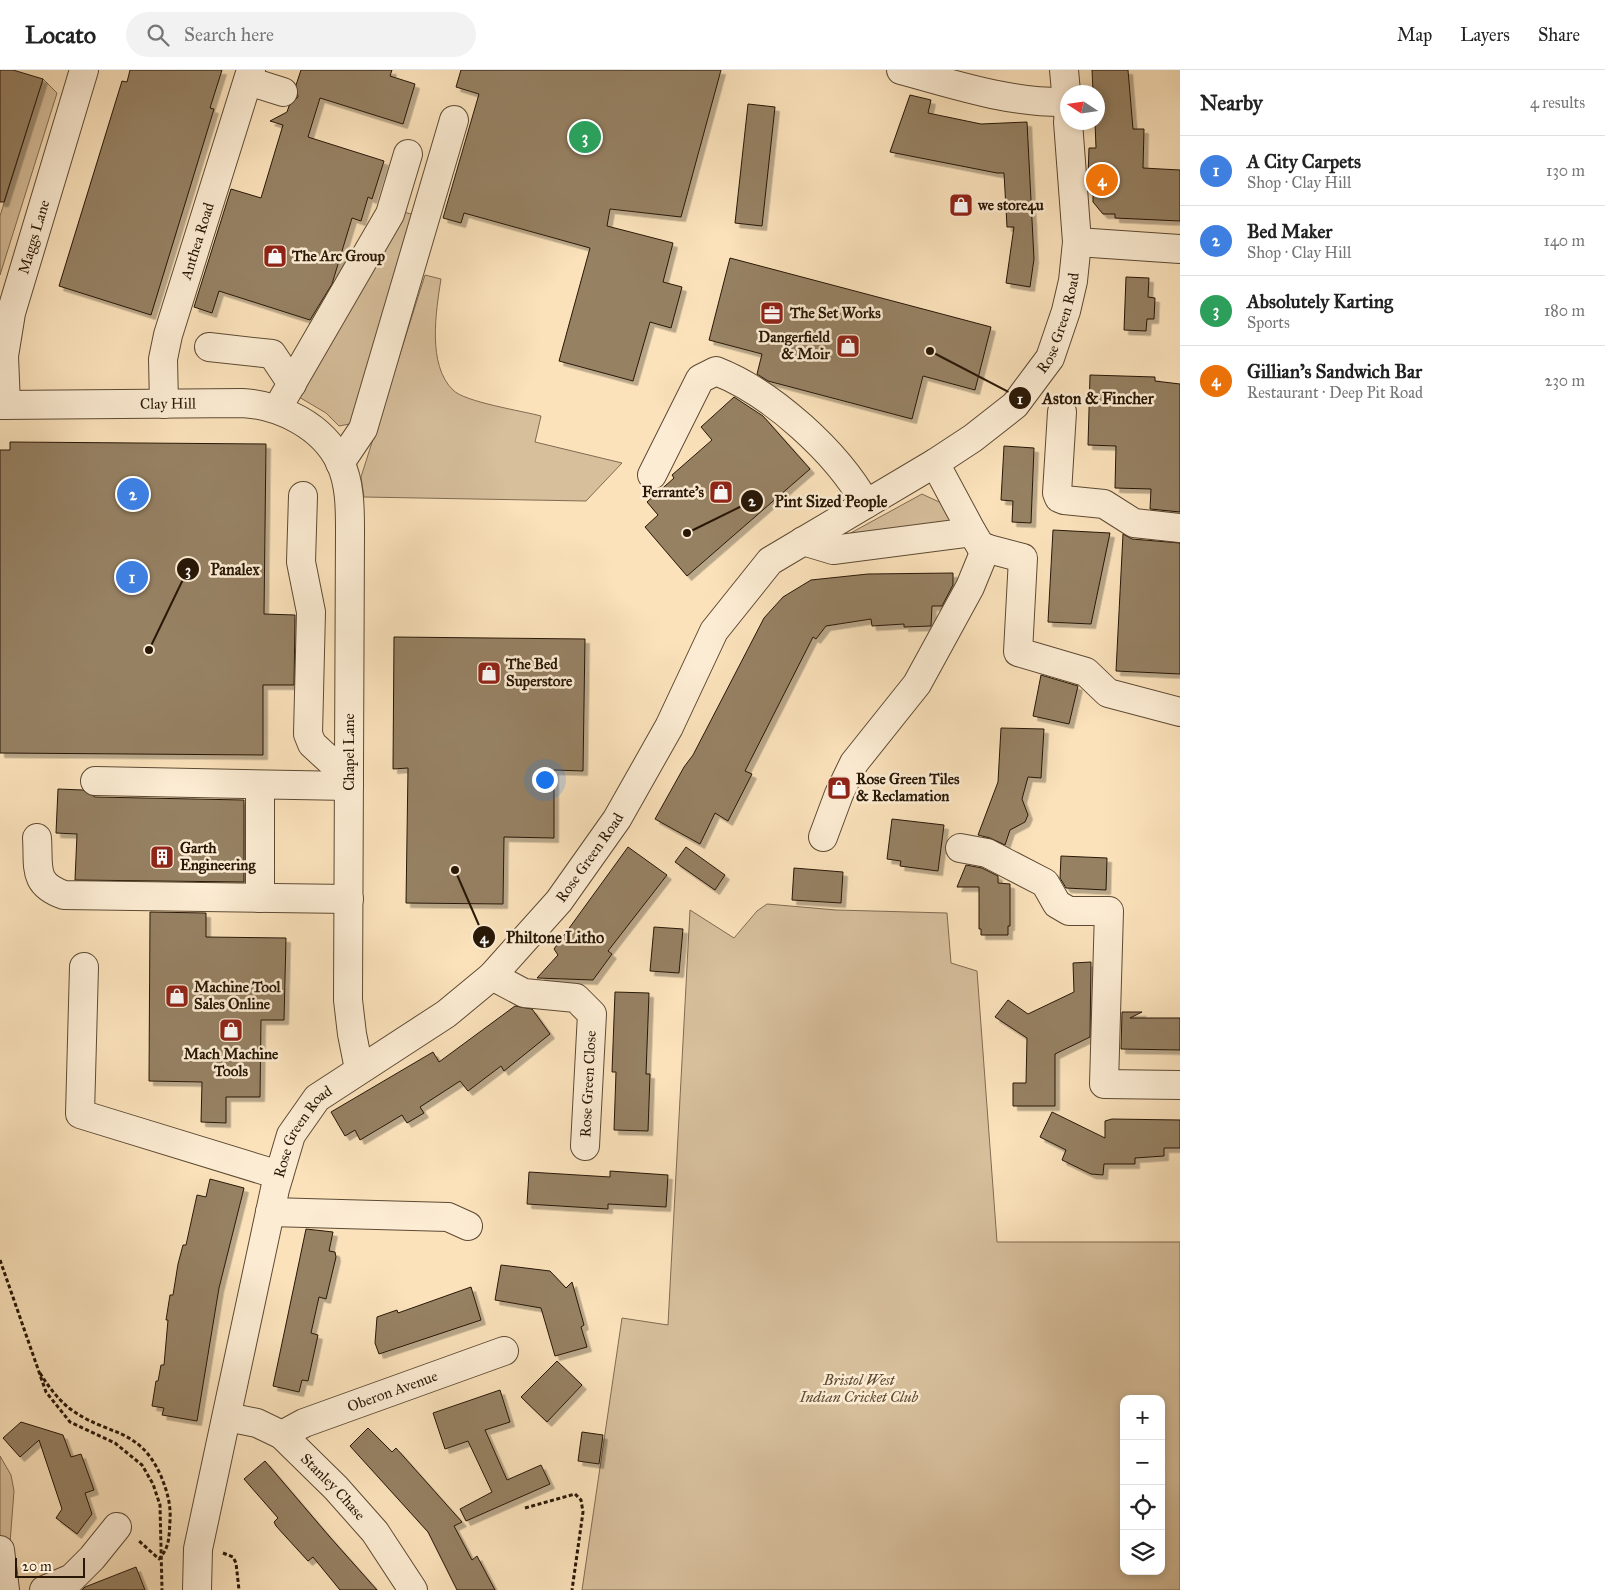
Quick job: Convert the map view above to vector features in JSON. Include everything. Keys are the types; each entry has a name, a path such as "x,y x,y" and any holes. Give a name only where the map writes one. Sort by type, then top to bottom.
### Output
{"street":[{"path":"901,70 1019,100 1040,102 1060,110"},
{"name":"Rose Green Road","path":"1064,70 1065,85"},
{"name":"Maggs Lane","path":"3,405 4,356 11,313 80,71"},
{"name":"Anthea Road","path":"164,404 163,359 168,335 250,76 283,92"},
{"path":"340,463 364,430 454,120"},
{"name":"Rose Green Road","path":"197,1590 198,1549 270,1212 290,1136 317,1098 446,1014 492,976 559,901 617,819 669,727 714,631 770,561 935,464 973,438 1015,405 1050,358 1072,289 1077,242 1068,130"},
{"path":"277,409 390,214 408,154"},
{"path":"1077,242 1180,249"},
{"path":"209,347 272,354 292,384"},
{"path":"652,475 700,379 716,371 740,380 791,417 858,488 866,504"},
{"name":"Clay Hill","path":"3,405 248,403 277,409 299,420 325,440"},
{"path":"1062,412 1057,493 1060,498 1104,504 1134,523 1180,528"},
{"name":"Chapel Lane","path":"325,440 340,463 348,490 350,523 349,1008 359,1069"},
{"path":"824,837 839,794 854,763 917,684 970,587 979,540 935,464"},
{"path":"303,496 301,562 311,612 308,734 312,744 349,782"},
{"path":"803,541 832,550 979,540 1024,558 1018,652 1086,672 1108,692 1180,712"},
{"path":"95,781 260,786 349,782"},
{"path":"260,786 260,898"},
{"path":"37,838 41,881 46,887 64,895 349,899"},
{"path":"960,848 987,853 1045,883 1057,904 1069,911 1109,911 1104,1084 1180,1085"},
{"path":"84,967 80,1114 279,1175"},
{"name":"Rose Green Close","path":"492,976 524,993 576,998 592,1014 585,1146"},
{"path":"270,1212 448,1217 468,1226"},
{"name":"Oberon Avenue","path":"282,1435 304,1423 504,1351"},
{"name":"Stanley Chase","path":"227,1417 256,1423 282,1435 336,1488 375,1532 413,1590"},
{"path":"44,1590 72,1578 92,1558 117,1527"},
{"path":"0,1550 5,1590"}],"path":[{"path":"0,1260 35,1366 46,1392 70,1422 115,1443 142,1466 153,1484 160,1505 159,1559 162,1590"},
{"path":"35,1366 52,1391 70,1408 97,1424 140,1443 151,1457 167,1490 171,1508 168,1549 159,1559"},
{"path":"525,1508 574,1494 581,1500 583,1512 572,1590"},
{"path":"198,1549 229,1554 233,1557 236,1563 239,1590"}],"green space":[{"path":"43,79 57,93 0,275 0,216"},
{"path":"403,212 416,215 355,423 339,426 326,413 299,397"},
{"path":"425,275 441,279 437,306 436,352 439,367 453,390 481,402 541,416 535,442 622,463 586,501 364,497 361,477"},
{"path":"922,494 950,507 950,520 947,527 847,535"},
{"name":"Bristol West Indian Cricket Club","path":"767,904 836,910 947,913 951,963 977,971 997,1242 1180,1242 1180,1590 582,1590 622,1318 668,1325 690,910 734,938 757,911"},
{"path":"0,1456 11,1475 14,1491 10,1543 0,1563"}],"building":[{"path":"0,70 13,70 43,79 4,202 0,202"},
{"path":"130,70 222,70 210,108 214,109 151,315 59,286 122,81 127,82"},
{"path":"301,70 392,70 390,76 415,84 403,124 320,98 308,137 384,161 372,199 368,197 361,221 352,218 332,284 310,320 219,291 212,313 194,307 231,189 261,198 283,125 270,121 287,112 289,106 298,97 296,85"},
{"path":"461,70 721,70 681,217 610,209 607,226 673,243 663,282 682,287 671,328 650,322 633,381 559,361 590,248 464,213 461,223 443,218 479,94 456,87"},
{"path":"1092,70 1128,70 1133,129 1144,129 1143,168 1180,170 1180,221 1115,218 1115,214 1103,214 1093,202 1093,188 1089,188 1088,177 1089,148 1096,148 1095,130 1105,130 1105,85 1093,85"},
{"path":"910,95 931,100 928,113 981,124 1027,122 1034,259 1030,287 1006,283 1014,227 1007,227 1004,173 890,152"},
{"path":"748,104 775,107 762,226 735,223"},
{"path":"730,258 991,327 975,390 923,376 912,419 768,381 757,374 762,354 709,340"},
{"path":"1126,277 1149,278 1148,297 1155,298 1154,319 1147,319 1146,331 1124,330"},
{"path":"1090,375 1155,377 1155,381 1180,384 1180,512 1150,509 1151,489 1115,488 1116,446 1088,445"},
{"path":"734,397 763,416 810,469 687,576 645,527 658,515 647,502 674,478 672,475 712,440 701,427"},
{"path":"10,442 266,444 264,614 295,615 294,685 263,685 263,755 0,753 0,450 10,450"},
{"path":"1004,446 1034,448 1031,523 1012,522 1013,501 1001,500"},
{"path":"1053,530 1110,533 1091,624 1048,622"},
{"path":"1123,534 1132,539 1180,543 1180,674 1116,671"},
{"path":"953,573 953,585 942,606 932,606 931,626 904,627 904,624 872,626 871,619 826,626 816,639 813,637 745,771 752,774 728,821 715,813 700,844 655,819 684,767 693,755 764,618 783,597 811,580 868,574"},
{"name":"The Bed Superstore","path":"394,637 585,639 583,771 554,770 554,838 504,837 503,904 406,903 408,768 393,769"},
{"path":"1041,675 1078,686 1069,724 1033,716"},
{"path":"1001,728 1044,729 1041,778 1028,777 1022,799 1028,815 1025,822 1010,830 1005,845 978,835 998,782"},
{"name":"Garth Engineering","path":"58,789 83,790 95,797 244,800 244,882 75,880 77,834 56,833"},
{"path":"892,819 944,825 938,871 900,866 901,861 887,859"},
{"path":"628,847 667,875 608,951 612,954 593,980 537,978 558,955 554,949"},
{"path":"686,847 725,875 715,890 675,862"},
{"path":"1061,856 1107,858 1106,890 1066,888 1060,878"},
{"path":"966,865 982,868 998,876 998,883 1010,884 1010,926 1008,926 1008,935 981,935 981,929 979,929 979,887 957,887"},
{"path":"794,868 843,872 841,903 792,900"},
{"path":"150,912 206,913 206,937 286,938 284,1020 261,1020 260,1097 226,1097 226,1123 201,1122 202,1082 149,1081"},
{"path":"654,927 683,929 679,973 650,971"},
{"path":"1091,962 1090,1037 1055,1054 1055,1106 1013,1106 1013,1083 1026,1083 1027,1038 995,1017 1008,1000 1028,1014 1074,992 1073,963"},
{"path":"615,992 649,993 646,1074 650,1074 648,1131 614,1130 616,1072 612,1072"},
{"path":"515,1006 532,1009 550,1034 504,1071 501,1066 468,1091 460,1081 420,1107 424,1113 407,1123 402,1115 360,1140 355,1130 345,1136 331,1112 433,1052 439,1062"},
{"path":"1122,1012 1142,1012 1130,1018 1180,1018 1180,1050 1121,1049"},
{"path":"1052,1112 1105,1138 1105,1121 1112,1119 1180,1120 1180,1148 1164,1148 1164,1156 1135,1158 1135,1164 1104,1164 1103,1175 1091,1174 1062,1160 1066,1150 1040,1137"},
{"path":"610,1171 668,1175 666,1207 608,1204 608,1209 527,1204 529,1172 610,1177"},
{"path":"210,1179 244,1188 219,1288 197,1421 162,1415 164,1408 152,1406 156,1381 158,1381 161,1365 164,1365 168,1320 166,1320 170,1295 173,1295 178,1264 183,1245 186,1245 197,1195 206,1197"},
{"path":"306,1229 333,1232 329,1251 335,1252 336,1257 326,1299 319,1297 311,1333 318,1335 308,1381 302,1380 299,1392 273,1386"},
{"path":"501,1265 550,1271 566,1288 572,1282 584,1325 581,1327 587,1347 555,1356 541,1308 495,1300"},
{"path":"471,1287 481,1320 379,1354 375,1343 377,1317 397,1310 398,1313"},
{"path":"557,1361 582,1385 547,1422 521,1397"},
{"path":"500,1390 510,1422 485,1430 507,1480 541,1465 550,1484 466,1521 460,1509 492,1492 468,1441 445,1449 433,1413"},
{"path":"21,1422 63,1435 71,1457 81,1454 94,1490 85,1493 92,1514 77,1534 56,1518 62,1509 39,1440 20,1457 3,1438"},
{"path":"368,1428 392,1452 396,1448 462,1522 454,1526 472,1560 477,1556 495,1590 457,1590 428,1532 350,1446"},
{"path":"582,1432 603,1435 599,1464 578,1461"},
{"path":"265,1461 377,1590 340,1590 313,1557 308,1561 276,1526 274,1522 278,1518 244,1479"},
{"path":"136,1567 145,1590 82,1590 85,1587"}],"place":[{"name":"Absolutely Karting","path":"585,137"},
{"name":"Gillian's Sandwich Bar","path":"1102,180"},
{"name":"we store4u","path":"961,205"},
{"name":"The Arc Group","path":"275,256"},
{"name":"The Set Works","path":"772,313"},
{"name":"Dangerfield & Moir","path":"848,346"},
{"name":"Aston & Fincher","path":"930,351"},
{"name":"Ferrante's","path":"721,492"},
{"name":"Bed Maker","path":"133,494"},
{"name":"Pint Sized People","path":"687,533"},
{"name":"A City Carpets","path":"132,577"},
{"name":"Panalex","path":"149,650"},
{"name":"The Bed Superstore","path":"489,673"},
{"name":"Rose Green Tiles & Reclamation","path":"839,788"},
{"name":"Garth Engineering","path":"162,857"},
{"name":"Philtone Litho","path":"455,870"},
{"name":"Machine Tool Sales Online","path":"177,996"},
{"name":"Mach Machine Tools","path":"231,1030"}]}
